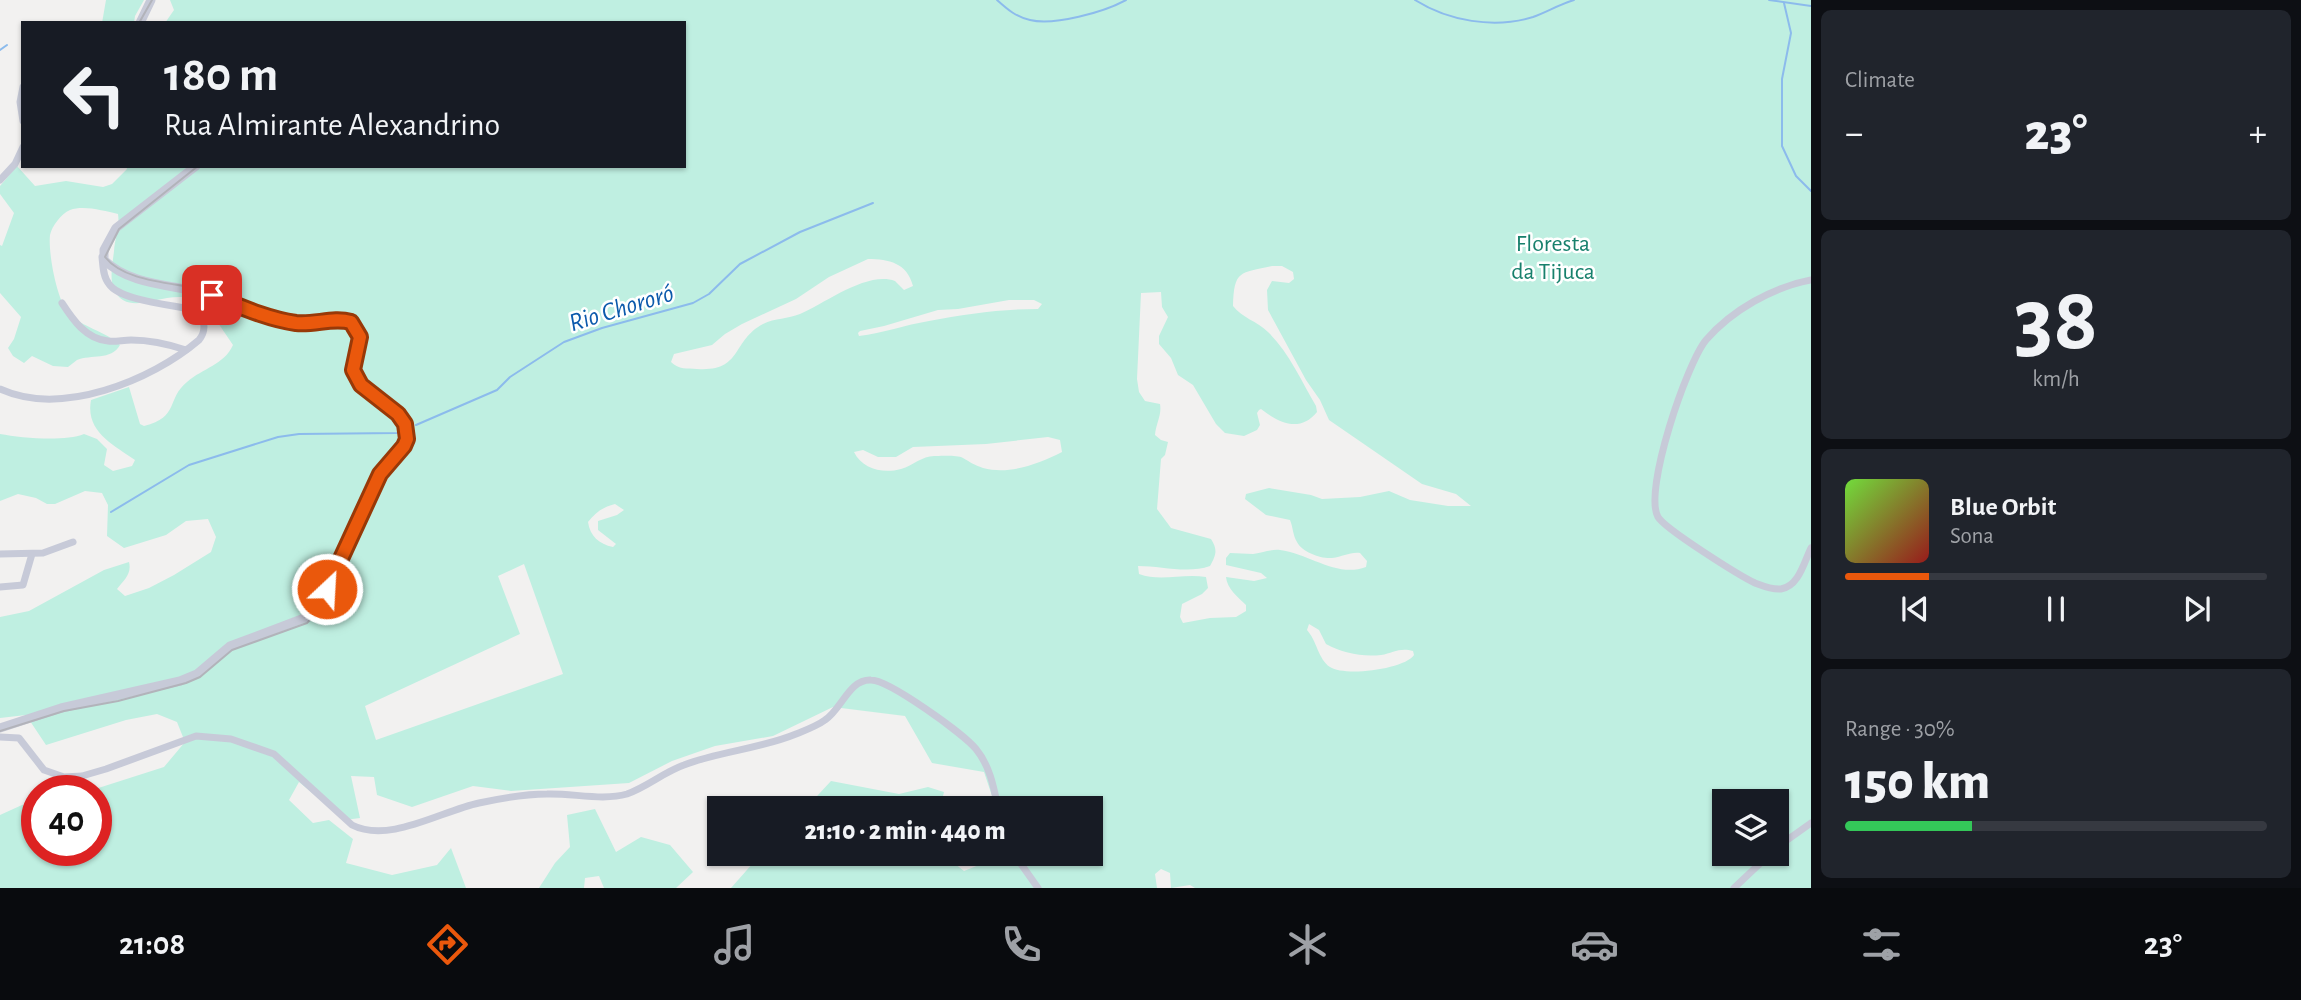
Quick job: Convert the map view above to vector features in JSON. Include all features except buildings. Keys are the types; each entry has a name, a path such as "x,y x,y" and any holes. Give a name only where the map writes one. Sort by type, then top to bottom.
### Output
{"street":[{"path":"141,21 151,0"},
{"path":"0,180 15,164 21,151"},
{"path":"0,388 18,396 37,399 73,398 143,375 186,350 204,334 203,319 195,310 146,300 113,289 105,277 102,256 116,228 193,168"},
{"path":"0,728 61,708 180,681 197,674 230,646 307,617 327,589 380,474 407,439 405,424 398,414 361,385 353,370 360,337 351,322 343,320 299,323 271,317 212,295 138,279 111,267 102,256"},
{"path":"1811,280 1768,294 1744,308 1705,341 1691,365 1661,454 1655,486 1655,506 1659,518 1672,530 1759,584 1782,589 1793,583 1811,548"},
{"path":"62,303 72,320 85,332 106,341 162,343 186,350"},
{"path":"0,554 32,554 73,542"},
{"path":"0,587 23,585 32,554"},
{"path":"0,737 19,738 44,770 64,777 82,776 106,769 196,736 231,739 274,754 352,825 361,830 376,832 505,797 626,794 685,764 796,734 826,720 857,683 875,679 902,692 976,749 993,780 996,796"},
{"path":"1789,839 1811,823"},
{"path":"1022,866 1038,888"},
{"path":"1734,888 1757,866"}],"green space":[{"path":"106,0 144,0 134,21 102,21"},
{"name":"Floresta da Tijuca","path":"170,0 1811,0 1811,888 1195,888 1190,885 1171,888 1170,873 1161,869 1155,874 1157,888 731,888 750,866 958,866 964,871 976,866 1103,866 1103,796 992,796 984,772 932,763 905,716 833,707 773,736 715,746 672,761 629,783 511,791 473,786 412,807 377,795 374,777 351,776 360,818 345,820 299,782 289,800 313,823 329,820 353,839 346,863 392,875 437,865 451,848 466,888 0,888 0,815 21,805 21,866 112,866 112,784 164,767 185,742 177,722 157,714 126,720 46,745 26,715 0,718 0,617 29,611 104,570 129,562 125,580 117,589 125,596 149,588 211,552 216,537 208,519 186,521 166,535 124,548 107,536 108,505 102,493 85,491 55,504 18,494 0,501 0,434 54,439 84,434 97,439 107,449 104,465 113,471 132,466 135,460 110,443 92,421 91,400 129,387 140,424 144,426 155,422 168,413 176,395 187,382 219,362 233,345 216,320 212,304 205,298 172,297 145,303 130,303 118,296 112,275 118,214 81,208 63,214 50,235 57,288 69,314 120,345 111,353 82,358 68,367 53,366 32,356 24,363 13,356 8,348 21,317 0,293 0,245 2,246 14,213 0,194 0,186 17,166 35,186 66,181 103,187 112,184 127,168 686,168 686,21 166,21 174,10","holes":["868,259 883,260 902,267 913,286 904,290 895,281 872,280 800,314 763,324 753,331 730,361 722,366 712,369 686,368 671,362 674,354 712,345 742,324 796,299 829,277","1272,266 1282,266 1293,272 1294,279 1289,283 1272,281 1267,290 1268,310 1329,420 1422,484 1456,494 1471,506 1448,506 1410,500 1389,491 1360,497 1322,499 1269,488 1246,494 1245,499 1266,515 1290,520 1299,546 1307,552 1328,558 1360,553 1367,561 1366,567 1355,570 1334,568 1280,550 1253,554 1230,553 1226,558 1226,565 1261,573 1267,578 1254,581 1226,577 1231,589 1246,605 1246,611 1236,617 1183,623 1180,617 1182,604 1208,588 1206,577 1147,576 1139,574 1138,566 1184,570 1202,568 1210,566 1215,549 1211,539 1171,528 1157,509 1161,459 1165,455 1168,442 1155,435 1160,404 1145,401 1139,392 1137,379 1141,293 1161,292 1162,307 1168,317 1159,336 1159,344 1171,358 1178,375 1193,385 1216,424 1225,433 1244,436 1257,430 1260,425 1257,413 1261,409 1289,424 1304,422 1317,412 1282,348 1264,328 1233,306 1235,286 1241,275","1009,300 1034,300 1042,304 1038,309 970,314 868,335 859,336 858,333 938,310","1048,437 1060,440 1062,452 1034,464 1003,470 983,468 960,457 931,456 901,469 887,471 862,463 854,452 863,450 878,457 896,457 913,447 986,444","615,504 624,510 598,521 598,530 616,544 613,547 596,539 588,522 597,513","524,564 563,674 376,740 365,706 520,634 498,576","1309,624 1319,630 1326,644 1352,654 1381,655 1404,650 1413,651 1414,655 1387,668 1338,670 1326,664 1307,630"]},
{"path":"831,781 899,794 928,787 944,792 943,796 817,796"},
{"path":"595,809 616,852 641,837 670,845 693,872 676,888 604,888 599,876 585,878 584,888 539,888 555,863 570,847 567,815"}],"waterway":[{"path":"997,0 1020,17 1040,21 1079,17 1126,0"},
{"path":"1415,0 1457,18 1487,22 1518,21 1574,0"},
{"path":"1769,0 1811,6"},
{"path":"1784,3 1791,33 1782,79 1782,146 1796,176 1811,191"},
{"path":"0,50 7,45"},
{"name":"Rio Chororó","path":"416,425 497,390 510,377 564,342 602,328 693,303 709,294 740,264 800,232 873,203"},
{"name":"Rio Chororó","path":"111,512 189,465 278,437 403,431"}],"tram line":[{"path":"140,21 152,0"},
{"path":"0,731 64,711 118,701 186,683 200,677 232,650 307,623 320,609 339,576 361,519 378,485 414,438 410,418 364,383 356,368 362,337 358,327 351,321 333,317 297,320 276,315 202,289 141,278 127,273 105,257 119,229 195,168"},
{"path":"369,485 400,438 398,424 374,400"}],"route":[{"path":"212,295 271,317 299,323 343,320 351,322 360,337 353,370 361,385 398,414 405,424 407,439 404,446 380,474 327,589"}]}
